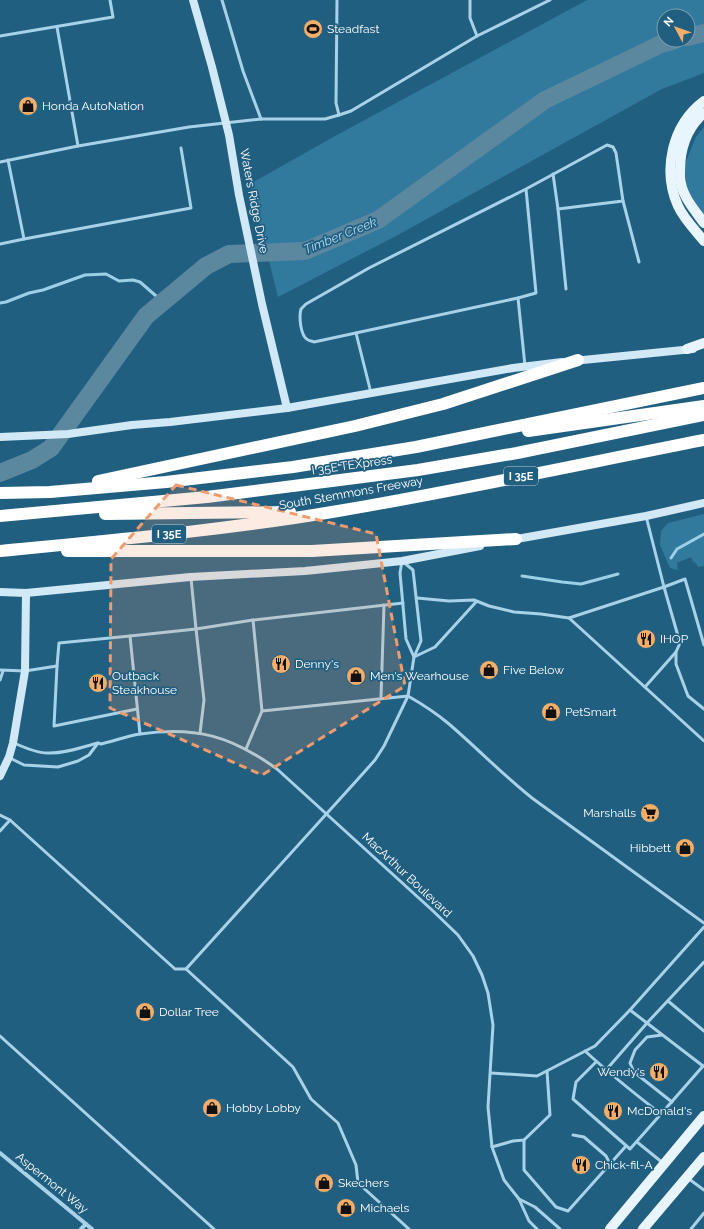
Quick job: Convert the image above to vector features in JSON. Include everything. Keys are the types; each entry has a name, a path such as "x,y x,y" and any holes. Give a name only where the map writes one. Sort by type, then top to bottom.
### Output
{"highway":[{"path":"50,492 362,424 443,404 578,360"},
{"path":"416,447 704,388"},
{"path":"0,493 50,492 225,476 704,406"},
{"name":"I 35E TEXpress","path":"1,516 207,497 418,470 517,453 704,415"},
{"name":"South Stemmons Freeway","path":"0,551 170,534 337,511 444,492 704,440"},
{"path":"1,516 337,511"},
{"path":"0,551 312,551 516,539"}],"main road":[{"name":"Waters Ridge Drive","path":"192,0 210,60 226,124 262,304 287,408"},
{"path":"704,101 694,110 681,128 672,150 670,173 673,190 684,217 704,240"},
{"path":"704,113 689,132 680,161 681,184 691,206 704,223"},
{"path":"687,349 704,343"},
{"path":"0,437 68,434 132,425 287,408 525,366 704,348"},
{"path":"0,592 26,593 190,576 305,571 402,561 646,516 704,503"},
{"path":"0,776 9,757 13,743 25,671 26,593"},
{"path":"610,1229 704,1116"},
{"path":"643,1229 704,1157"}],"street":[{"name":"Aspermont Way","path":"0,1153 92,1229"},
{"path":"81,1229 86,1224"}],"lane":[{"path":"0,36 112,17 110,0"},
{"path":"222,0 243,71 261,118"},
{"path":"337,0 336,103 339,115"},
{"path":"470,0 470,18 477,36"},
{"path":"0,162 78,146 189,127 226,124 261,118 325,119 339,115 351,111 477,36 550,0"},
{"path":"57,27 78,146"},
{"path":"526,189 536,293 314,342 308,340 303,335 299,316 300,309 306,304 369,268 526,189 607,146 612,147 616,152 623,201 639,262"},
{"path":"0,244 191,208 181,148"},
{"path":"8,160 24,239"},
{"path":"553,174 566,289"},
{"path":"558,209 623,201"},
{"path":"518,298 525,366"},
{"path":"356,333 371,393"},
{"path":"645,687 676,652 680,643 646,516"},
{"path":"186,969 375,760 384,746 408,696 414,657 421,642 413,570 402,561 400,573 406,639 414,657"},
{"path":"190,576 204,700 200,733"},
{"path":"417,598 449,601 474,600 476,602 514,612 569,618 685,579 704,645"},
{"path":"414,657 435,647 476,602"},
{"path":"137,709 54,726 59,643 196,629 253,620 403,603"},
{"path":"381,698 384,605"},
{"path":"569,618 704,741"},
{"path":"246,749 262,711 253,620"},
{"path":"130,636 140,734"},
{"path":"676,652 676,664 688,696 704,709"},
{"path":"0,680 1,670 25,671 57,666"},
{"path":"262,711 408,696 449,724 511,782 538,803 704,923"},
{"name":"MacArthur Boulevard","path":"13,743 47,753 72,750 140,734 168,732 200,733 246,749 277,769 327,814 458,935 473,956 482,975 492,1012 493,1025 491,1074 488,1108 492,1147 504,1180 519,1199"},
{"path":"9,757 24,765 58,767 78,761 89,755 98,743"},
{"path":"0,815 10,820 176,969 186,969 294,1067 311,1099 338,1123 356,1165 358,1183 409,1229"},
{"path":"0,831 10,820"},
{"path":"491,1074 537,1076 595,1046 630,1010 704,927"},
{"path":"606,1070 647,1023 704,962"},
{"path":"668,1001 704,1031"},
{"path":"596,1062 576,1082 573,1099 630,1149 704,1066 630,1010"},
{"path":"662,1035 647,1037 635,1050 630,1063 634,1072 672,1102"},
{"path":"0,1036 214,1229"},
{"path":"585,1051 596,1062 661,1114"},
{"path":"492,1147 513,1141 524,1140 550,1115 547,1070"},
{"path":"573,1135 584,1137 606,1156 610,1164"},
{"path":"524,1140 524,1170 556,1207 568,1211 626,1146"},
{"path":"637,1142 664,1164"},
{"path":"687,1178 704,1190"},
{"path":"519,1199 529,1221 537,1229"},
{"path":"519,1199 535,1207 560,1229"},
{"path":"691,1229 704,1213"}],"highlighted area":[{"path":"176,485 376,534 405,686 262,775 110,708 111,559"}],"shaded area":[{"path":"587,0 704,0 704,73 662,89 396,236 278,297 250,184 335,136"},
{"path":"704,127 704,217 688,192 684,166 696,137"},
{"path":"704,514 704,566 698,567 696,563 693,562 691,557 677,563 678,570 670,568 660,545 661,531 668,523"}],"waterway":[{"name":"Timber Creek","path":"696,35 704,33"},
{"name":"Timber Creek","path":"0,473 32,460 51,448 146,316 206,266 229,254 305,251 378,220 545,100 656,46"},
{"path":"0,303 85,275 106,274 119,281 133,280 140,282 163,302"},
{"path":"671,558 677,549 704,534"},
{"path":"522,576 581,584 618,574"}],"place":[{"name":"Steadfast","path":"313,29"},
{"name":"Honda AutoNation","path":"28,106"},
{"name":"IHOP","path":"646,639"},
{"name":"Denny's","path":"281,664"},
{"name":"Five Below","path":"489,670"},
{"name":"Men's Wearhouse","path":"356,676"},
{"name":"Outback Steakhouse","path":"98,683"},
{"name":"PetSmart","path":"551,712"},
{"name":"Marshalls","path":"650,813"},
{"name":"Hibbett","path":"685,848"},
{"name":"Dollar Tree","path":"145,1012"},
{"name":"Wendy's","path":"659,1072"},
{"name":"Hobby Lobby","path":"212,1108"},
{"name":"McDonald's","path":"613,1111"},
{"name":"Chick-fil-A","path":"581,1165"},
{"name":"Skechers","path":"324,1183"},
{"name":"Michaels","path":"346,1208"}]}
